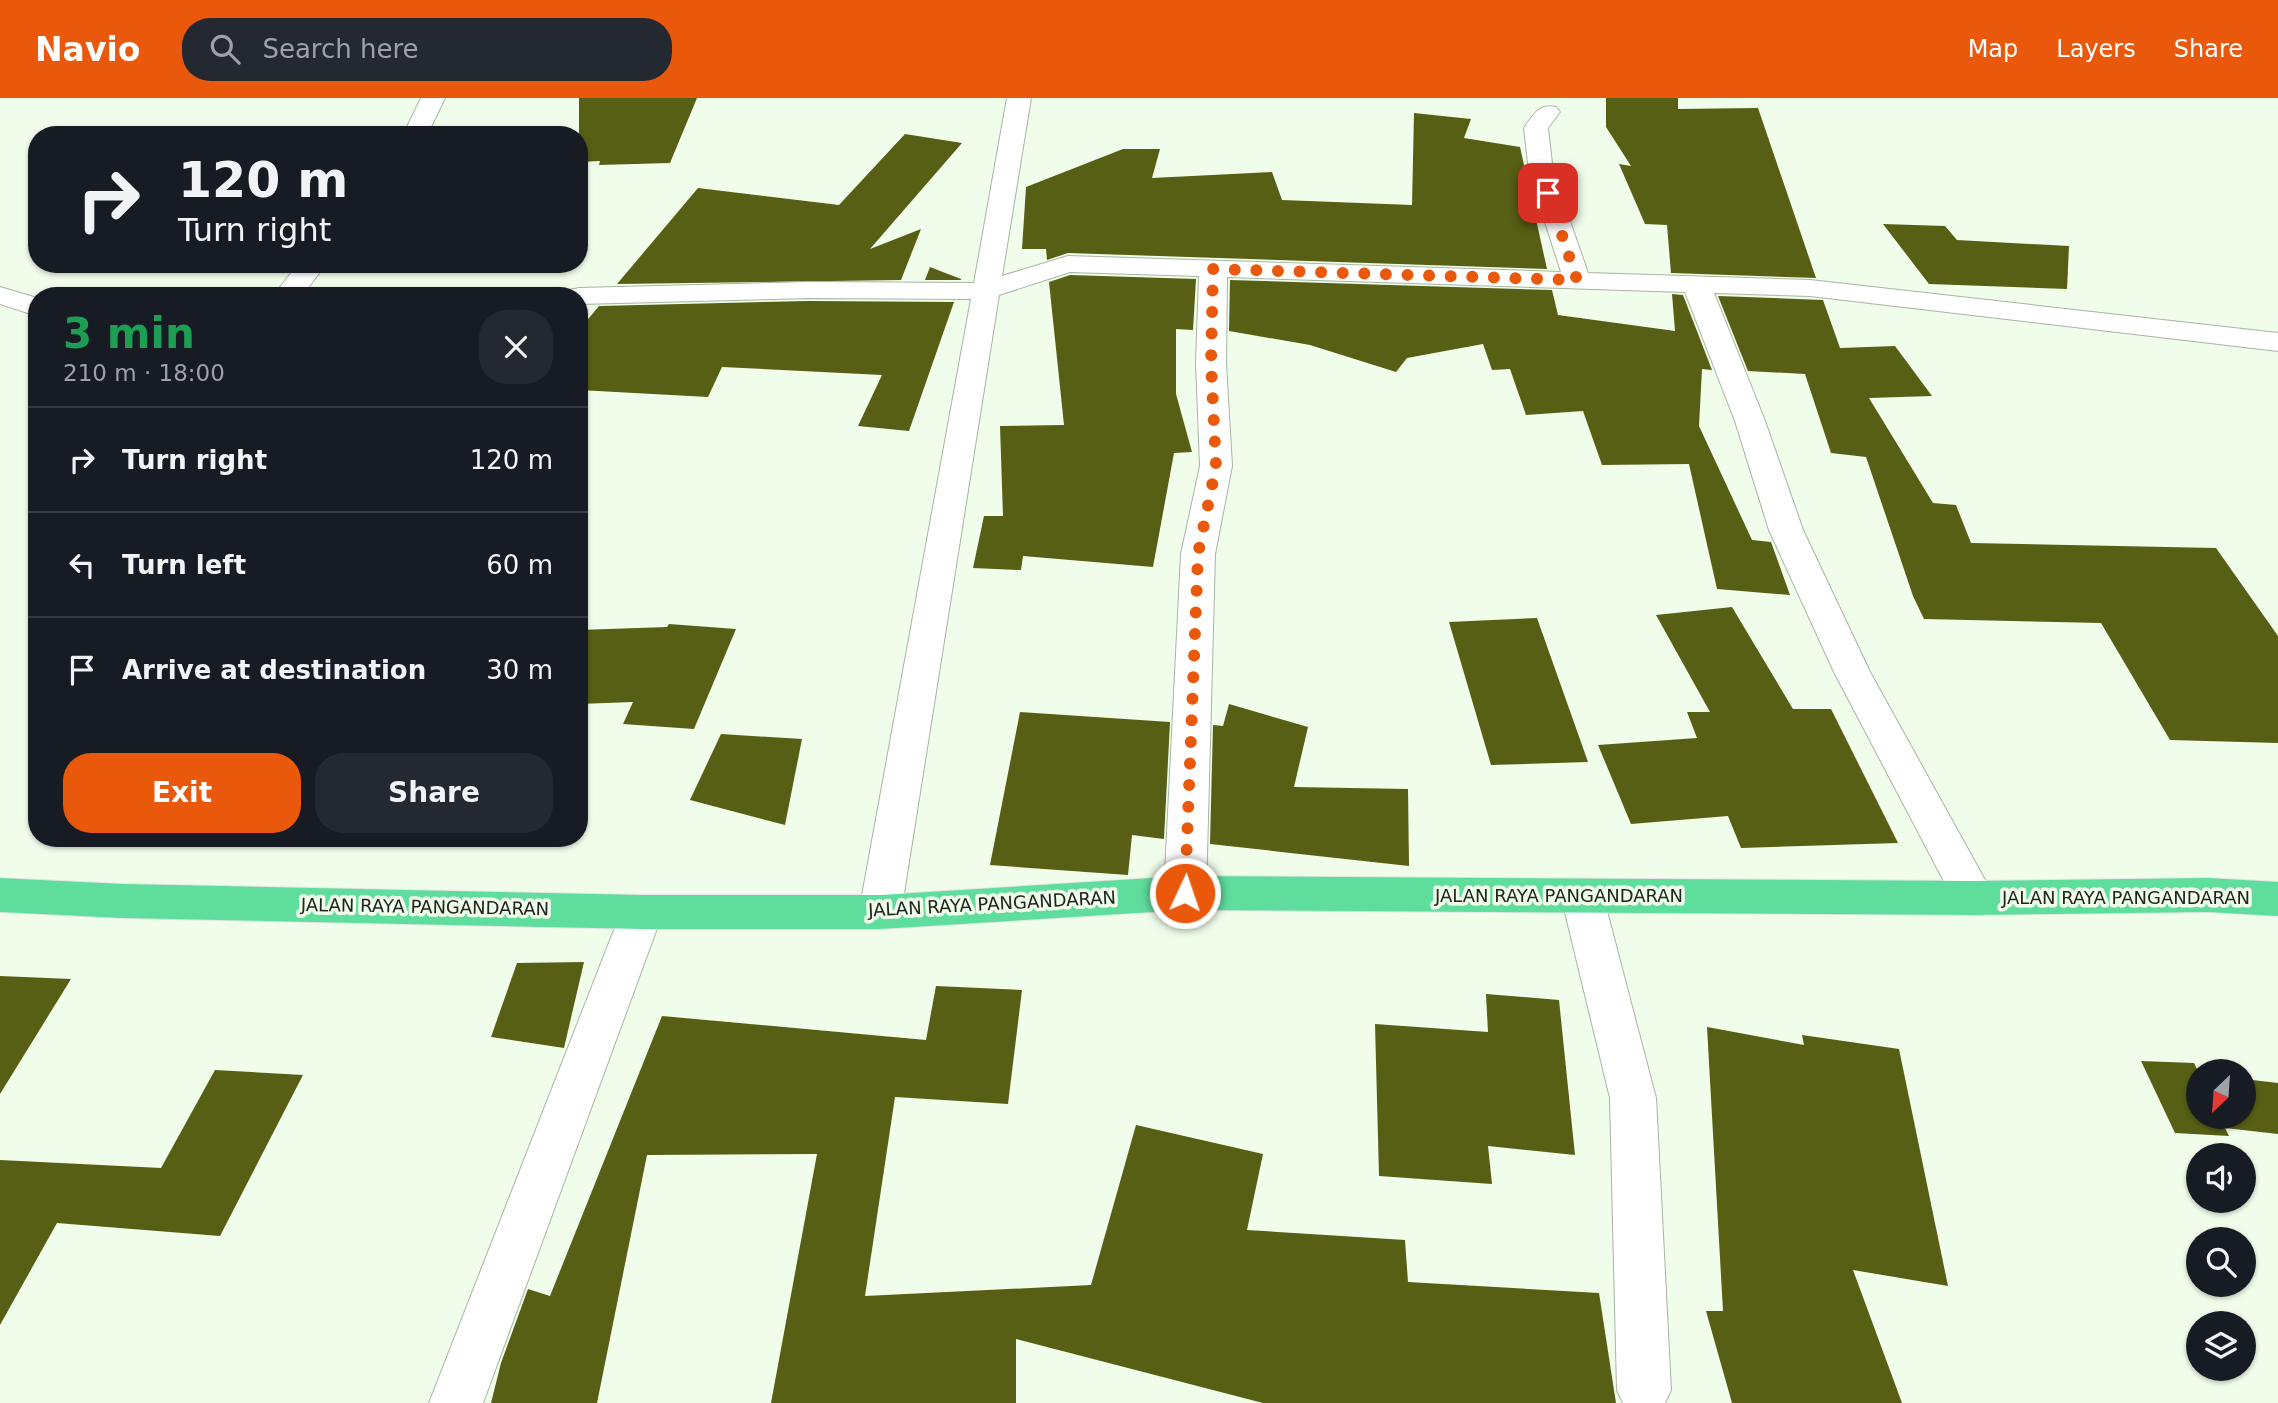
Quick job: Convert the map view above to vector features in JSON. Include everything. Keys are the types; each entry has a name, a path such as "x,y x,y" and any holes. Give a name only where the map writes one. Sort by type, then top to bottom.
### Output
{"highway":[{"name":"JALAN RAYA PANGANDARAN","path":"0,895 122,901 642,912 880,912 1185,893 1974,898 2208,895 2278,899"}],"street":[{"path":"419,126 433,98"},
{"path":"880,912 1019,98"},
{"path":"1548,112 1536,128 1541,172 1577,280"},
{"path":"588,296 809,290 984,291 1069,264 1810,288 2278,342"},
{"path":"1185,893 1198,554 1216,466 1211,363 1213,269"},
{"path":"294,287 306,273"},
{"path":"1696,284 1750,421 1786,530 1852,672 1974,898"},
{"path":"0,295 28,305"},
{"path":"1582,896 1633,1098 1644,1390"},
{"path":"456,1403 642,912"}],"building":[{"path":"579,98 697,98 670,163 599,165 600,161 588,162 588,126 579,126"},
{"path":"1606,98 1678,98 1678,109 1758,108 1816,278 1671,273 1667,225 1645,224 1619,164 1631,166 1606,127"},
{"path":"1414,113 1471,119 1464,138 1520,147 1547,269 1068,253 1047,260 1046,249 1022,249 1026,187 1123,149 1160,149 1152,178 1272,172 1282,200 1412,205"},
{"path":"905,134 962,143 870,249 921,229 901,280 617,284 698,188 839,205"},
{"path":"1883,224 1945,226 1957,240 2069,246 2067,289 1929,284"},
{"path":"930,267 961,279 961,280 925,280"},
{"path":"1070,275 1196,279 1193,330 1176,329 1176,394 1192,452 1174,453 1153,567 1023,556 1021,570 973,568 984,516 1003,516 1000,426 1064,425 1049,282"},
{"path":"1230,280 1552,290 1558,315 1675,331 1672,294 1683,295 1712,370 1702,369 1699,426 1752,540 1771,542 1790,595 1717,589 1689,464 1602,465 1583,411 1526,415 1510,369 1492,370 1483,344 1407,358 1396,372 1310,345 1229,331"},
{"path":"1718,296 1823,300 1840,348 1895,346 1932,396 1869,398 1933,503 1956,505 1971,543 2216,548 2278,636 2278,743 2170,740 2101,623 1924,619 1913,596 1866,457 1831,453 1805,374 1748,371"},
{"path":"809,301 954,302 909,431 858,426 882,375 722,367 708,397 588,390 588,319 599,306"},
{"path":"1732,607 1793,709 1831,709 1898,843 1741,848 1728,816 1631,824 1598,745 1697,738 1687,712 1710,712 1656,615"},
{"path":"1537,618 1588,762 1491,765 1449,622"},
{"path":"669,624 736,629 694,729 623,724 633,702 588,704 588,630 667,627"},
{"path":"1229,704 1308,727 1294,787 1408,789 1409,866 1210,844 1213,725 1223,726"},
{"path":"1020,712 1170,722 1164,839 1132,835 1128,875 990,865"},
{"path":"721,734 802,739 785,825 690,800"},
{"path":"584,962 564,1048 491,1037 517,963"},
{"path":"0,976 71,979 0,1094"},
{"path":"936,986 1022,990 1008,1104 895,1097 865,1296 1091,1285 1136,1125 1263,1154 1247,1230 1405,1240 1408,1282 1599,1293 1616,1403 1263,1403 1016,1339 1016,1403 771,1403 817,1154 647,1155 597,1403 491,1403 501,1363 528,1289 550,1296 662,1016 926,1040"},
{"path":"1486,994 1559,1000 1575,1155 1488,1146 1492,1184 1379,1176 1375,1024 1488,1032"},
{"path":"1707,1027 1804,1045 1802,1035 1899,1049 1948,1286 1853,1270 1902,1403 1732,1403 1706,1311 1723,1311"},
{"path":"2141,1061 2186,1063 2186,1129 2226,1129 2229,1136 2175,1133"},
{"path":"215,1070 303,1075 220,1236 57,1223 0,1325 0,1160 161,1168"},
{"path":"2256,1080 2278,1083 2278,1134 2234,1129 2256,1129"}],"route":[{"path":"1185,893 1195,701 1198,554 1216,466 1211,363 1213,269 1577,280 1548,193"}]}
